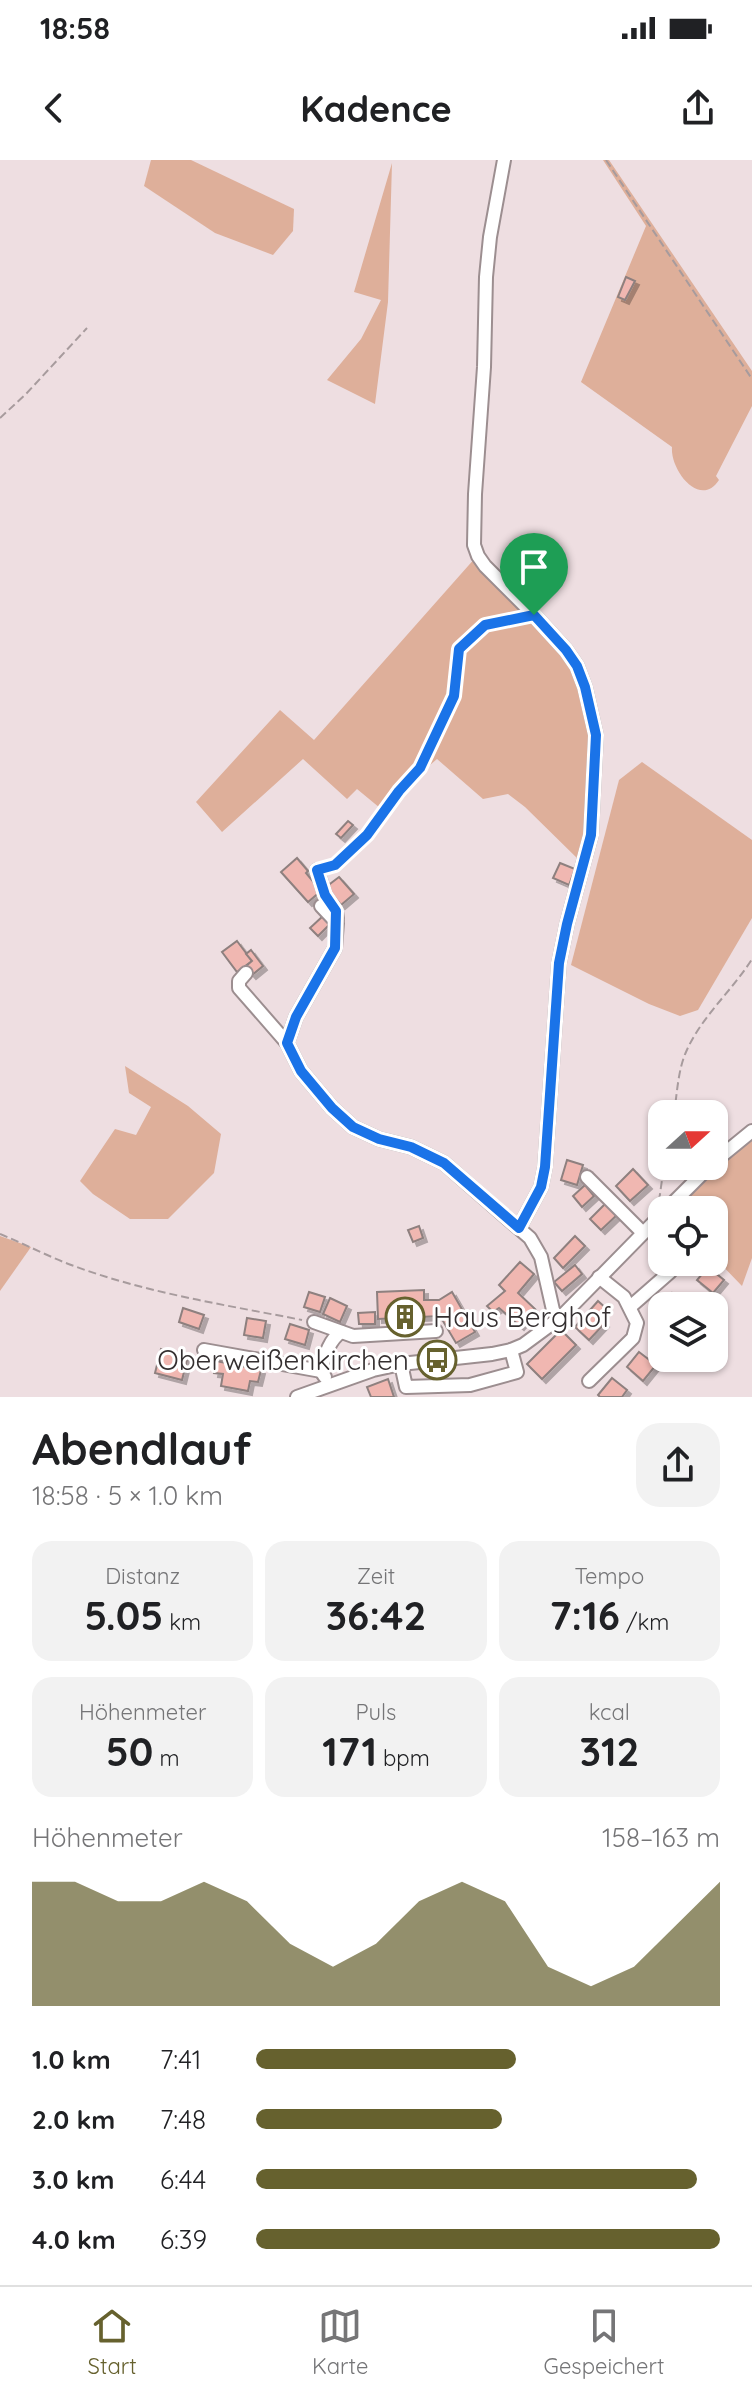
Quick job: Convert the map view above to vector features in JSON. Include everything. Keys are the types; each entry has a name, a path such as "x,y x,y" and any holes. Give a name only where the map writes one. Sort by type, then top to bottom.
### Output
{"street":[{"path":"504,160 486,277 474,545 485,566 534,615 577,666 596,735 591,835 559,963 545,1167 541,1187 519,1228"},
{"path":"287,1043 296,1017 335,948 336,911 325,895 317,870"},
{"path":"321,906 337,923"},
{"path":"246,973 239,981 239,988 287,1043 301,1071 332,1108 353,1127 379,1139 411,1147 444,1163 519,1228 539,1251 553,1310 561,1317"},
{"path":"728,1151 752,1131"},
{"path":"587,1177 643,1233"},
{"path":"680,1196 696,1180"},
{"path":"297,1397 357,1374 401,1364 511,1350 533,1339 561,1317 648,1228"},
{"path":"630,1307 665,1276"},
{"path":"589,1381 633,1338 637,1323 624,1297 599,1277"},
{"path":"314,1322 353,1336 436,1331"},
{"path":"321,1371 333,1337 341,1332"},
{"path":"204,1350 321,1371 331,1384"},
{"path":"401,1364 406,1387 470,1385 517,1372 511,1350"}],"path":[{"path":"606,160 752,379"},
{"path":"0,418 87,328"},
{"path":"317,870 335,865 367,835 420,768 454,696 459,649 485,625 534,615"},
{"path":"676,1100 684,1055 697,1029 738,982 752,959"},
{"path":"0,1234 72,1266 187,1297 314,1322"}],"shaded area":[{"path":"151,160 191,160 294,209 293,231 273,255 215,233 144,186"},
{"path":"603,160 609,160 752,371 752,406 716,476 719,480 711,488 703,490 688,483 676,466 672,447 581,382 646,226"},
{"path":"392,163 388,302 375,404 327,380 361,339 381,300 354,292"},
{"path":"476,557 565,651 589,709 592,801 581,862 508,794 483,799 437,759 380,808 357,789 347,799 303,759 222,832 196,802 280,710 314,740"},
{"path":"642,762 752,840 752,918 698,1010 680,1016 571,965 619,780"},
{"path":"125,1066 188,1106 221,1134 214,1173 168,1219 130,1219 93,1194 80,1181 115,1129 136,1135 151,1107 129,1093"},
{"path":"752,1138 752,1258 742,1286 728,1272 728,1196 690,1196 707,1180 728,1180 728,1160"},
{"path":"0,1236 31,1247 0,1291"}],"building":[{"path":"626,277 635,281 625,300 618,297"},
{"path":"348,821 353,825 341,838 336,834"},
{"path":"297,858 321,891 308,902 281,872"},
{"path":"560,863 575,869 569,885 553,878"},
{"path":"339,877 354,894 341,905 326,887"},
{"path":"323,916 330,924 318,936 310,928"},
{"path":"237,941 252,961 237,972 222,952"},
{"path":"251,950 263,966 252,975 245,967 252,961 246,954"},
{"path":"567,1160 583,1165 577,1185 561,1180"},
{"path":"633,1169 648,1185 630,1201 616,1186"},
{"path":"585,1185 594,1196 582,1207 573,1196"},
{"path":"607,1202 618,1214 601,1230 590,1219"},
{"path":"419,1226 423,1238 413,1242 408,1230"},
{"path":"575,1236 585,1246 563,1268 554,1258"},
{"path":"520,1262 534,1274 518,1293 535,1309 520,1326 499,1308 493,1312 487,1306 505,1291 499,1285"},
{"path":"575,1265 582,1274 562,1291 554,1282"},
{"path":"700,1276 719,1276 724,1280 712,1292 697,1280"},
{"name":"Haus Berghof","path":"424,1290 424,1300 439,1300 452,1292 475,1332 456,1343 440,1316 378,1319 377,1292"},
{"path":"309,1292 325,1297 320,1312 304,1307"},
{"path":"330,1298 347,1306 340,1322 323,1314"},
{"path":"598,1301 607,1309 599,1318 605,1323 589,1340 575,1327"},
{"path":"183,1308 204,1315 199,1329 179,1322"},
{"path":"375,1312 375,1324 359,1324 358,1313"},
{"path":"247,1318 266,1321 263,1338 244,1335"},
{"path":"290,1324 309,1330 305,1345 285,1339"},
{"path":"561,1330 576,1345 542,1379 527,1364"},
{"path":"161,1349 188,1356 182,1380 155,1373"},
{"path":"639,1352 648,1359 650,1372 643,1381 627,1367"},
{"path":"216,1361 261,1370 258,1382 250,1381 248,1391 221,1386 223,1374 214,1373"},
{"path":"612,1378 627,1390 622,1397 600,1397 598,1395"},
{"path":"388,1379 394,1397 371,1397 367,1387"}],"place":[{"name":"Haus Berghof","path":"405,1317"},
{"name":"Oberweißenkirchen","path":"437,1360"}],"route":[{"path":"534,615 577,666 596,735 596,769 591,835 559,963 545,1167 541,1187 519,1228 444,1163 411,1147 379,1139 353,1127 332,1108 301,1071 287,1043 296,1017 335,948 336,911 325,895 317,870 335,865 367,835 420,768 454,696 459,649 485,625 534,615"}]}
